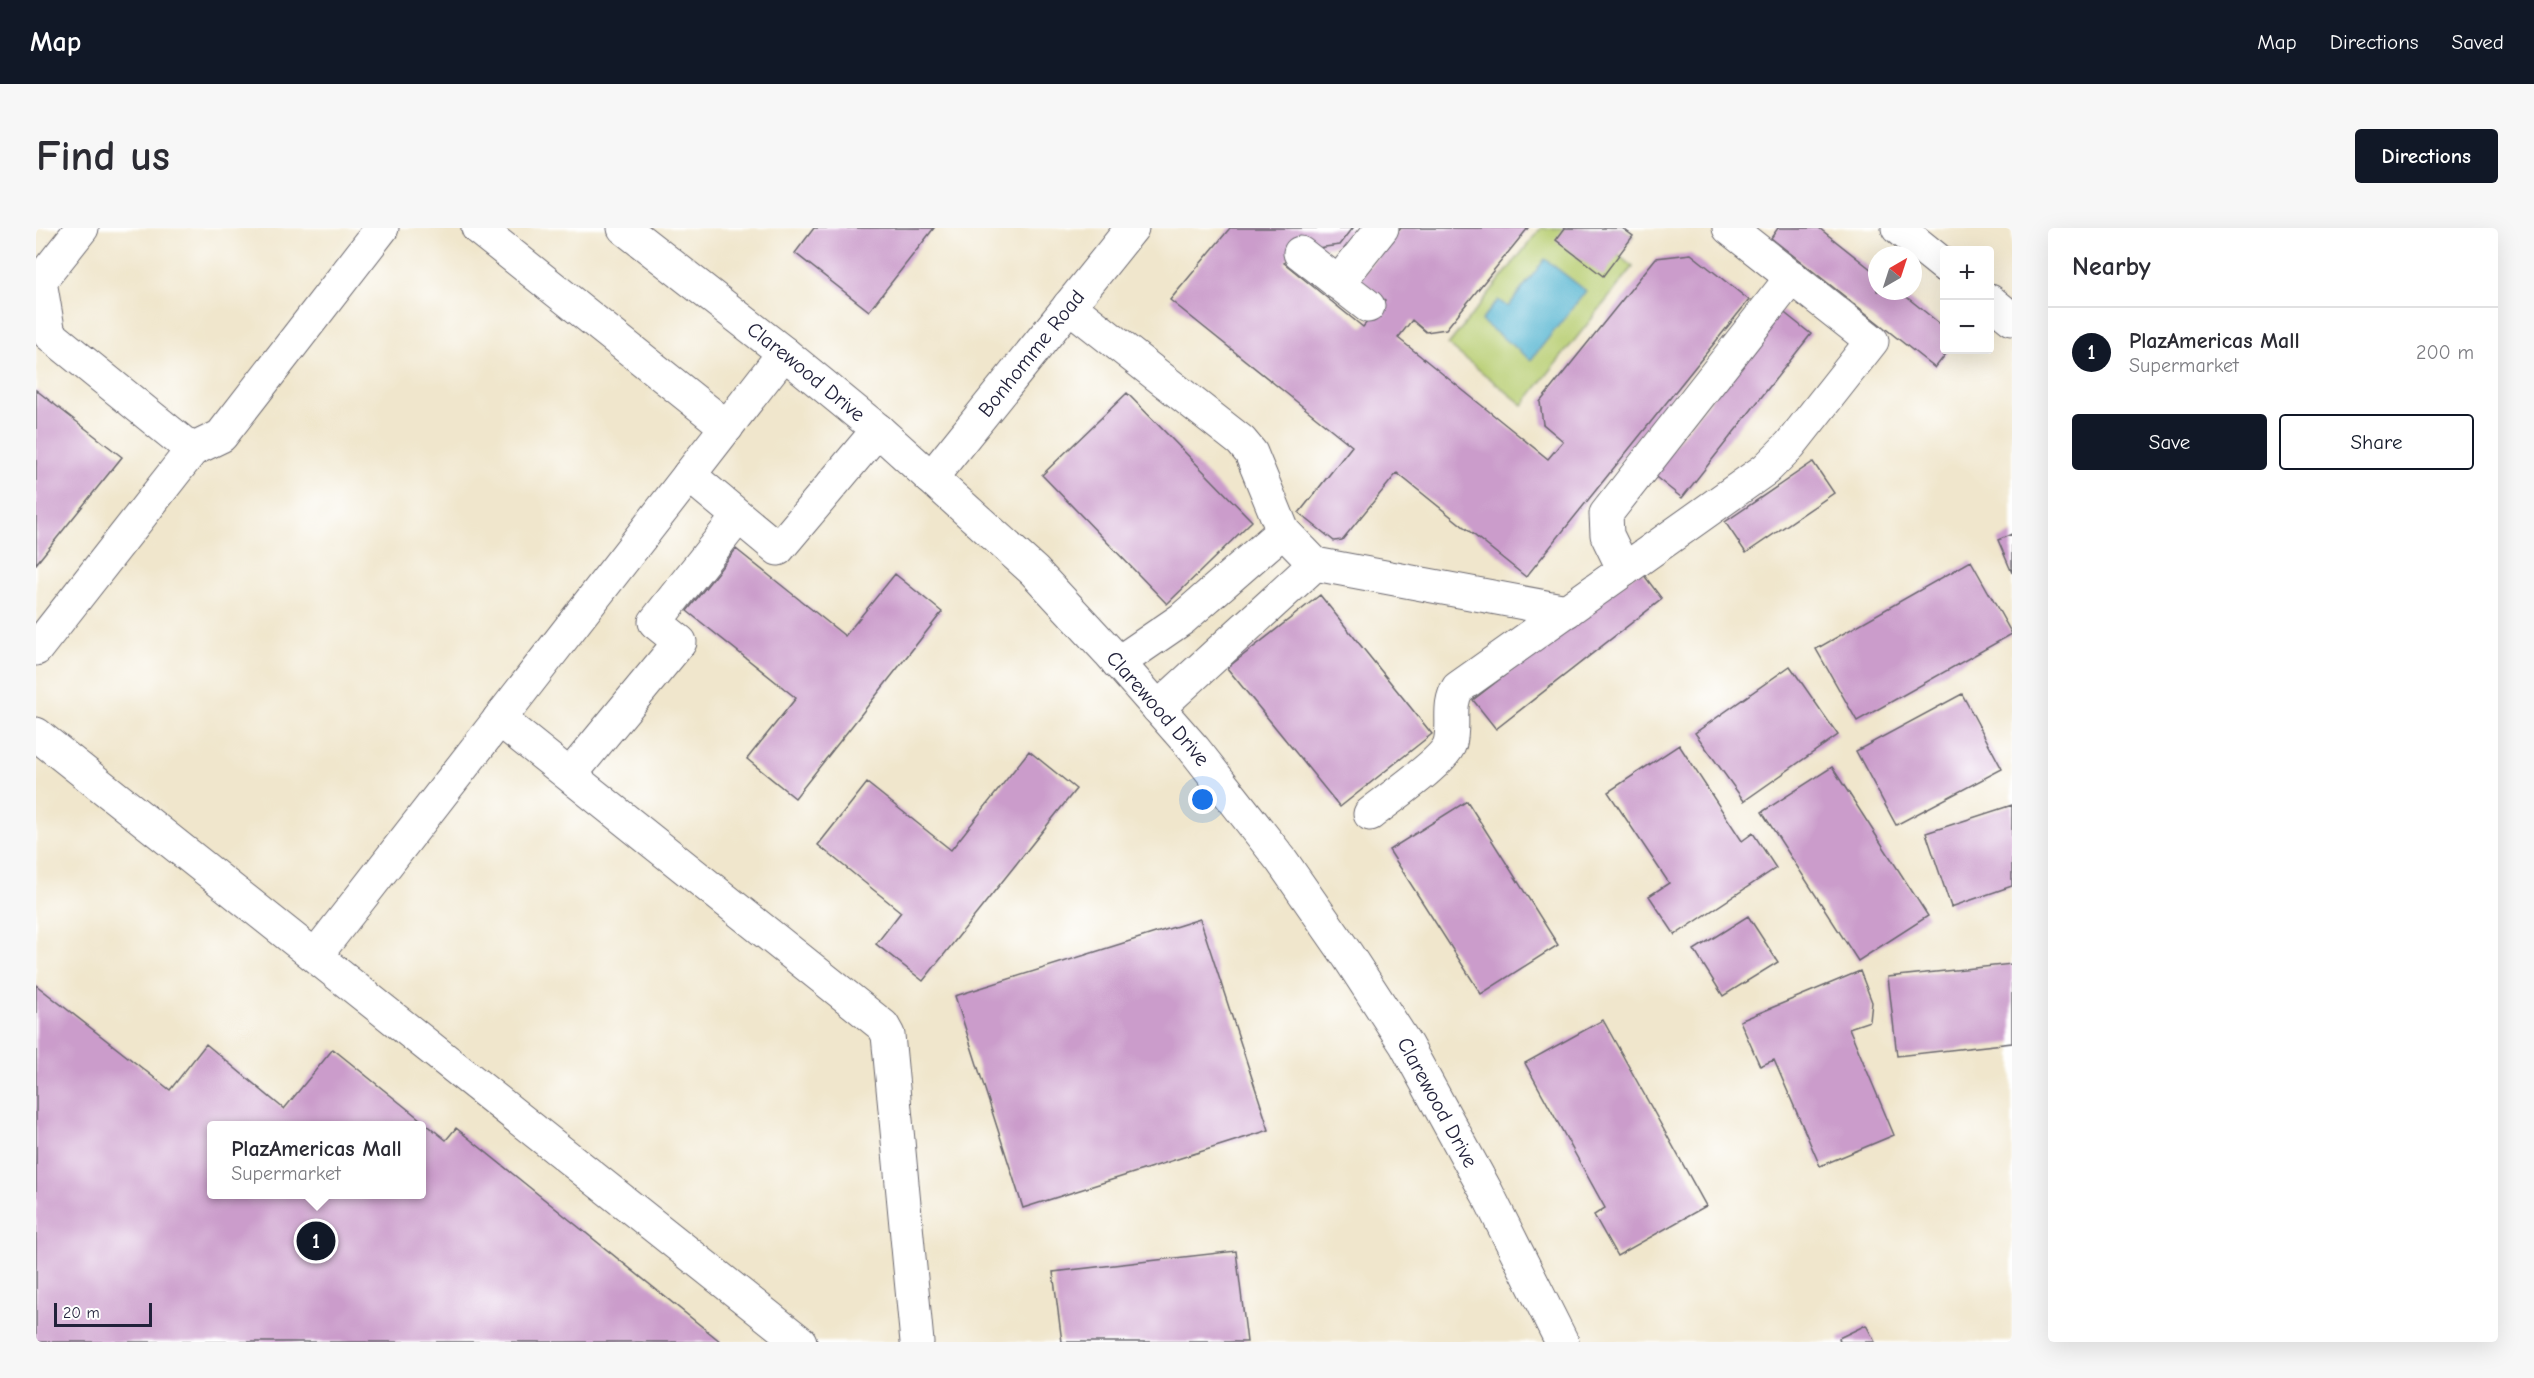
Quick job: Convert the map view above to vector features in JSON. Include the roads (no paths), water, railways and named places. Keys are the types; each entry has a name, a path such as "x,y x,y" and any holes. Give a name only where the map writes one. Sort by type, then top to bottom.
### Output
{"street":[{"path":"82,228 40,281 49,334 192,450"},
{"path":"36,649 192,450 221,436 382,228"},
{"path":"478,228 727,427"},
{"name":"Clarewood Drive","path":"624,228 878,430 1034,571 1216,775 1282,861 1406,1045 1487,1193 1562,1342"},
{"name":"Bonhomme Road","path":"932,478 1132,228"},
{"path":"1338,283 1382,228"},
{"path":"1370,814 1440,759 1449,746 1452,698 1458,688 1779,457 1872,341 1729,228"},
{"path":"1898,228 1940,262"},
{"path":"1300,253 1368,306"},
{"path":"1624,570 1607,536 1606,514 1792,277"},
{"path":"1994,305 2012,319"},
{"path":"1070,306 1241,441 1251,453 1283,531 1315,564 1567,611"},
{"path":"316,955 784,353"},
{"path":"689,475 778,549 878,430"},
{"path":"570,776 680,642 655,622 738,517"},
{"path":"1118,663 1182,619 1283,531"},
{"path":"1158,708 1315,564"},
{"path":"499,719 883,1026 888,1035 917,1342"},
{"path":"36,734 800,1342"}],"water":[{"path":"1545,259 1586,291 1531,360 1481,321 1498,300 1508,307"}],"place":[{"name":"PlazAmericas Mall","path":"316,1241"}]}
